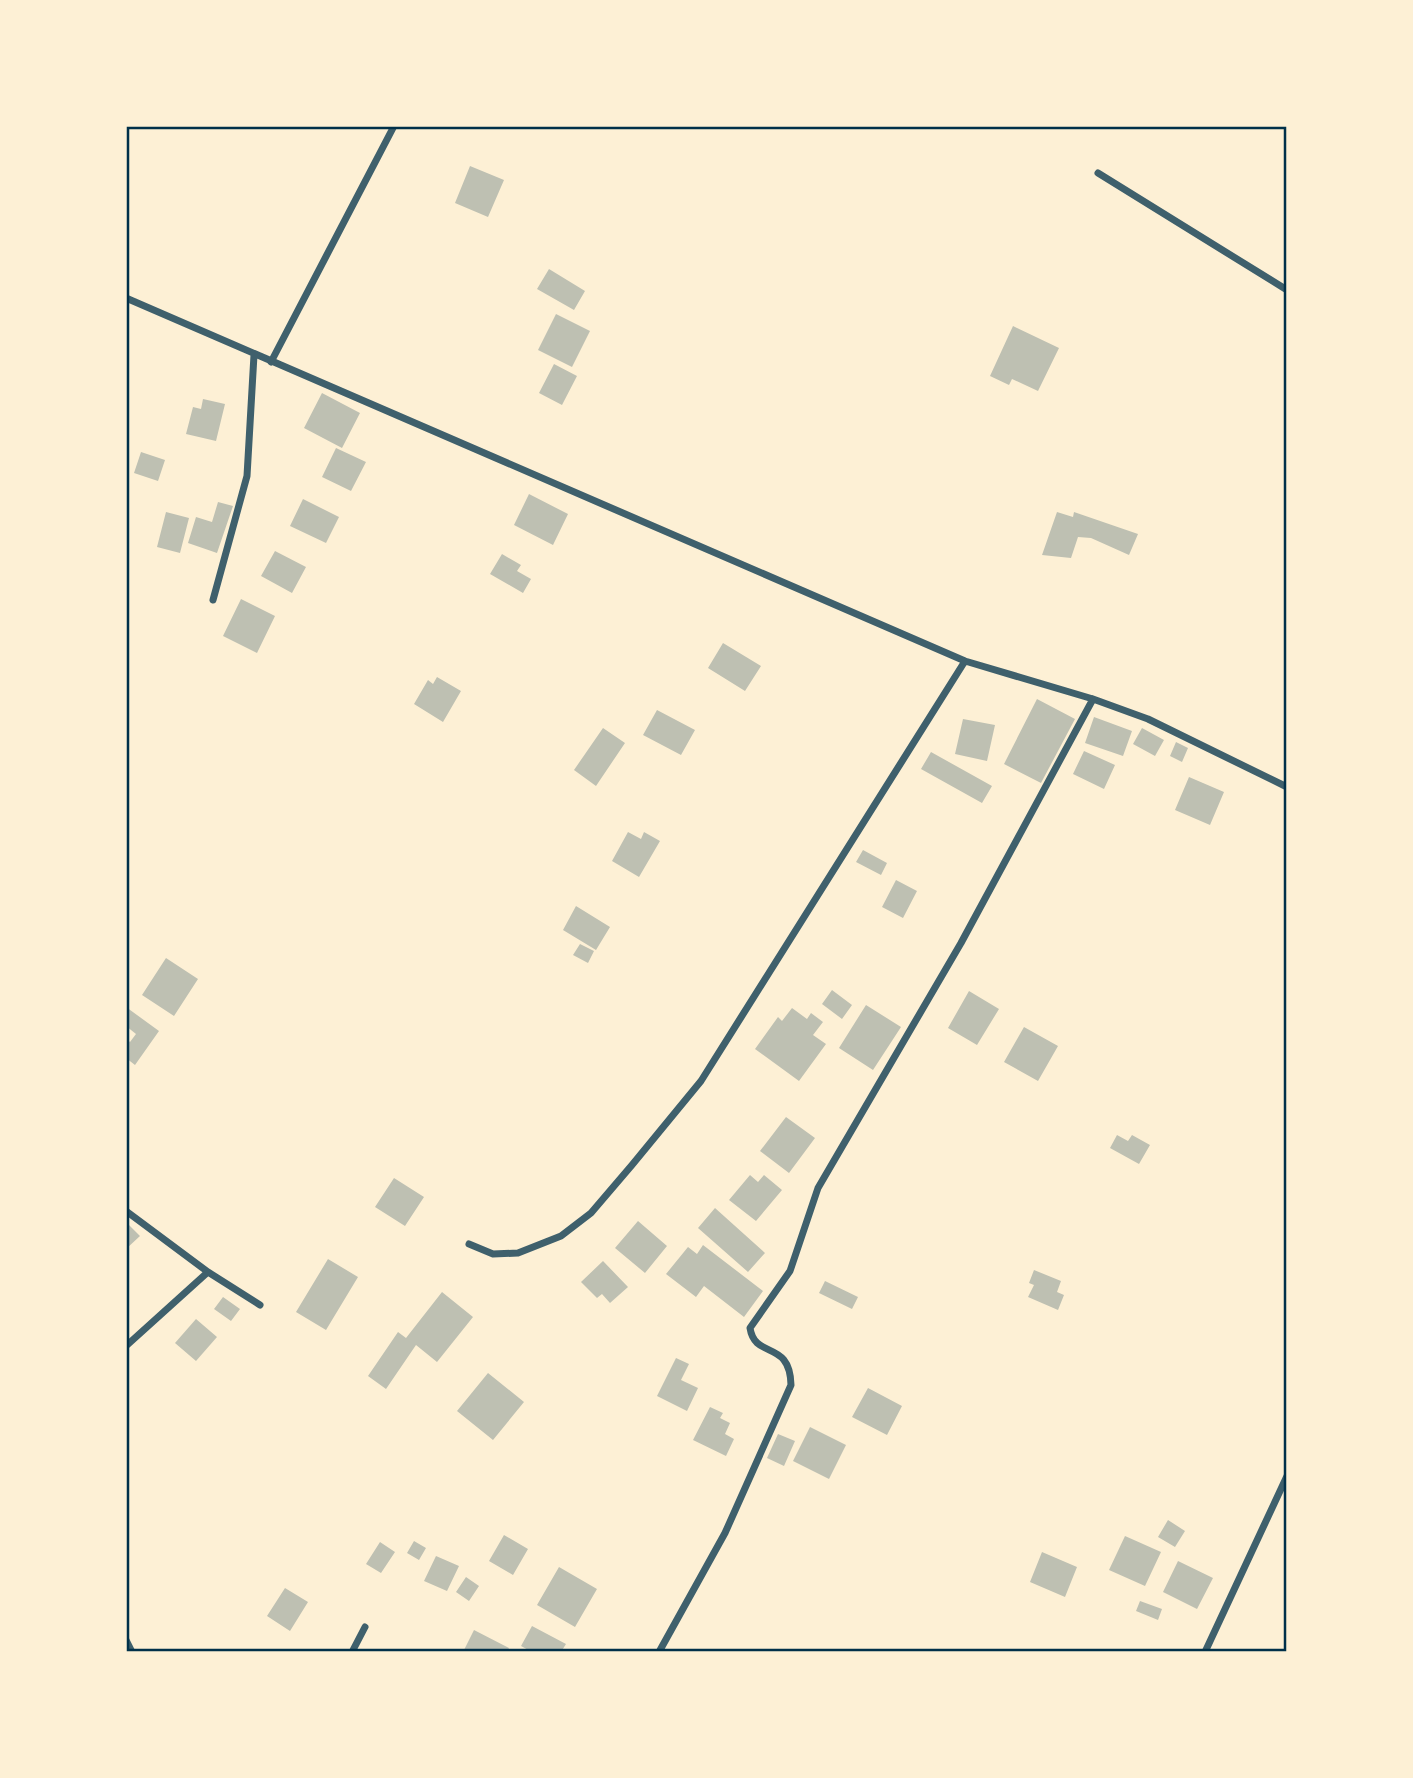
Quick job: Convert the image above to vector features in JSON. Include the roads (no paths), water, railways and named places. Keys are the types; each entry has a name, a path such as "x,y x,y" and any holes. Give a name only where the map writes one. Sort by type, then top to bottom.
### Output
{"street":[{"path":"271,362 394,126"},
{"path":"1098,173 1287,290"},
{"path":"126,298 965,661 1093,699 1148,719 1287,787"},
{"path":"213,600 247,476 254,355"},
{"path":"469,1244 493,1254 518,1253 561,1236 590,1213 632,1165 701,1081 965,661"},
{"path":"659,1652 725,1532 791,1385 790,1367 783,1358 754,1340 750,1328 790,1271 804,1238 818,1188 961,943 1093,699"},
{"path":"126,1211 208,1272 260,1305"},
{"path":"126,1346 208,1272"},
{"path":"1205,1652 1287,1476"},
{"path":"352,1652 365,1628"},
{"path":"126,1640 132,1652"}]}
